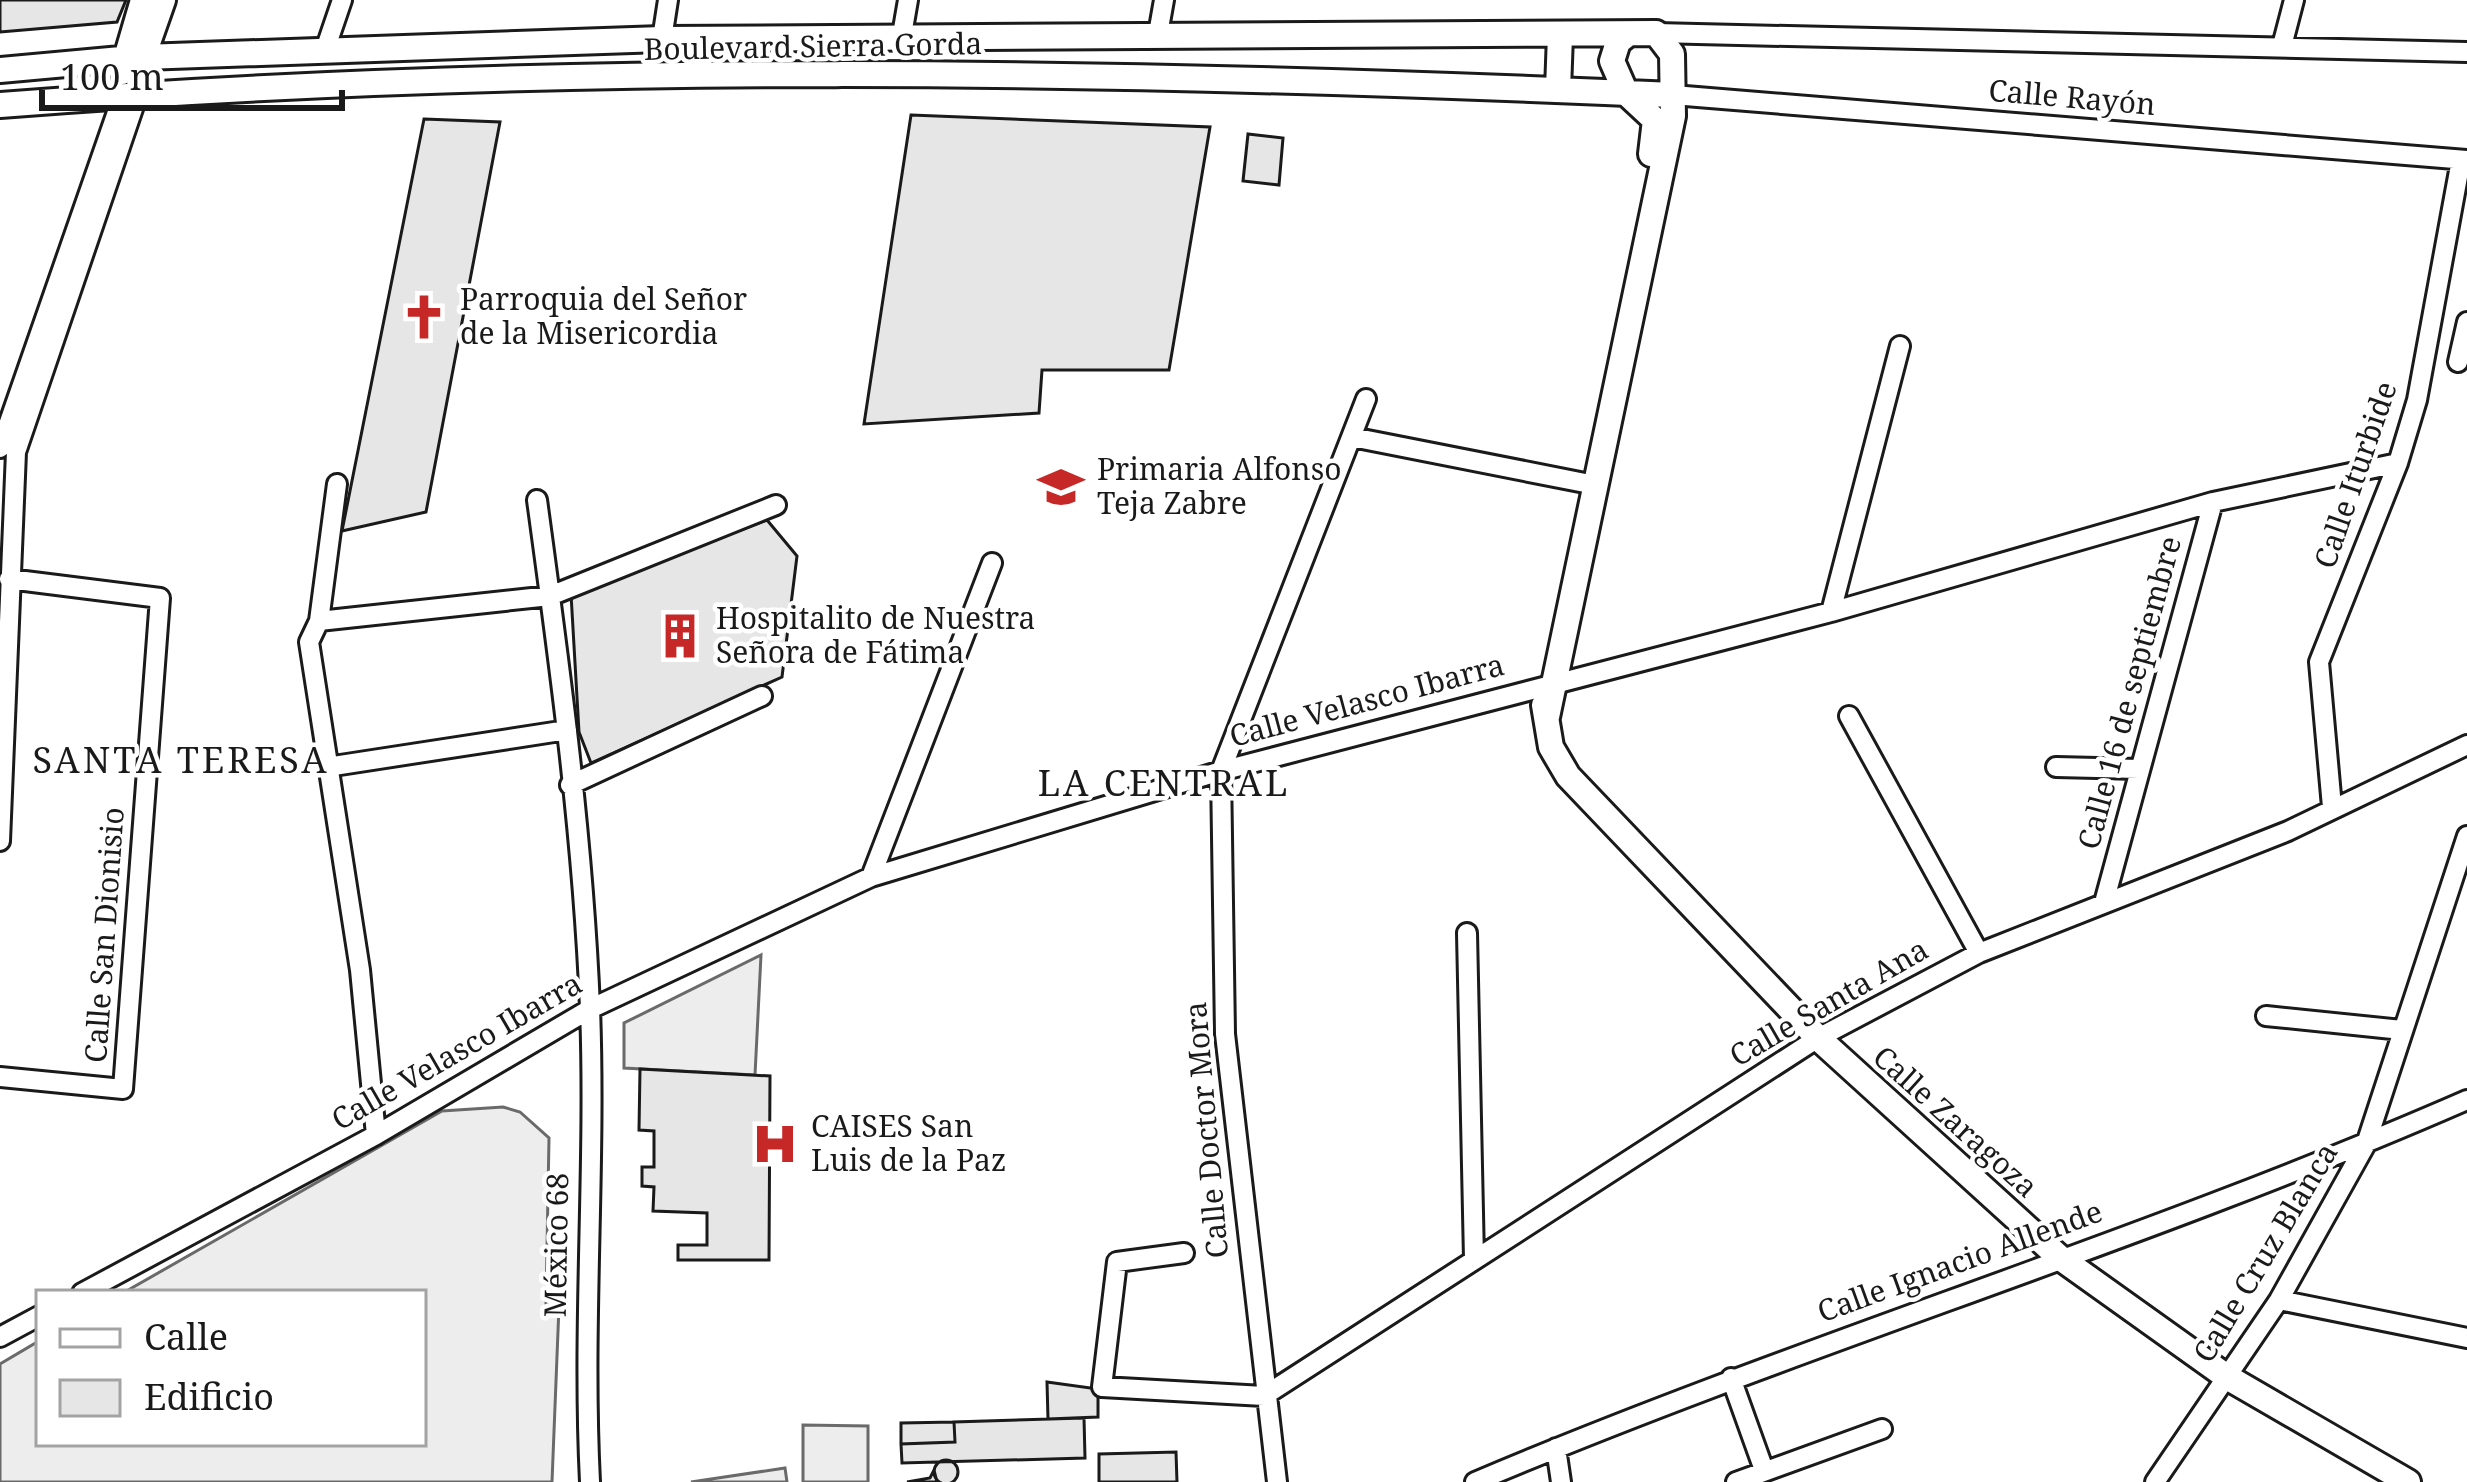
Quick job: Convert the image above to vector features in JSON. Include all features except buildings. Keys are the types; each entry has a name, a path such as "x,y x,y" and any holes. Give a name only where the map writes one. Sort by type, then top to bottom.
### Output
{"main road":[{"path":"130,95 143,0"},
{"path":"133,58 163,0"},
{"path":"1656,33 1672,54 1672,95"},
{"name":"Boulevard Sierra Gorda","path":"0,70 133,58 662,39 1656,33"},
{"path":"1626,93 1612,61 1618,42 1628,34"},
{"path":"1226,35 1229,76"},
{"path":"1558,90 1559,35"},
{"name":"Boulevard Sierra Gorda","path":"0,105 130,95 878,74 1229,76 1672,95"},
{"name":"Calle Zaragoza","path":"1626,93 1655,121 1549,685 1550,747 1568,776 1818,1038 2060,1257 2227,1377 2408,1482"},
{"name":"Calle Zaragoza","path":"1549,685 1673,116 1672,95"}],"street":[{"path":"325,50 342,0"},
{"path":"662,39 668,0"},
{"path":"902,35 908,0"},
{"path":"1158,34 1164,0"},
{"path":"2282,46 2294,0"},
{"path":"1656,33 2467,52"},
{"path":"0,841 9,579 5,451 130,95"},
{"name":"Calle Rayón","path":"1672,95 2464,160"},
{"name":"Calle Iturbide","path":"2332,807 2319,662 2398,463 2417,400 2464,160"},
{"path":"2458,362 2467,322"},
{"path":"1831,611 1900,346"},
{"path":"1221,771 1366,399"},
{"path":"1352,437 1585,483"},
{"name":"Calle Velasco Ibarra","path":"88,1290 376,1135 590,1009 871,877 1221,771 1831,611 2213,502 2398,463"},
{"path":"337,484 319,621 310,642 360,970 376,1135"},
{"name":"México 68","path":"537,500 567,730 590,1009 585,1377 590,1482"},
{"name":"Calle 16 de septiembre","path":"2105,899 2213,502"},
{"path":"319,621 550,596 776,505"},
{"path":"871,877 992,563"},
{"name":"Calle San Dionisio","path":"0,1077 123,1088 160,598 9,579"},
{"path":"570,785 762,696"},
{"path":"1849,716 1979,952"},
{"path":"327,767 567,730"},
{"name":"Calle Santa Ana","path":"1264,1396 1818,1038 1979,952 2288,831 2467,745"},
{"path":"2056,767 2139,769"},
{"name":"Calle Doctor Mora","path":"1221,771 1225,1034 1277,1482"},
{"name":"Calle Cruz Blanca","path":"2155,1482 2278,1300 2366,1144 2467,836"},
{"path":"1467,933 1474,1259"},
{"path":"2266,1016 2402,1030"},
{"name":"Calle Ignacio Allende","path":"1474,1482 1731,1378 2366,1144 2467,1100"},
{"path":"1184,1253 1117,1262 1102,1387 1264,1396"},
{"path":"2278,1300 2467,1338"},
{"path":"0,1337 36,1318"},
{"path":"1731,1378 1764,1470"},
{"path":"1736,1482 1882,1429"},
{"path":"1556,1448 1561,1482"}],"shaded area":[{"path":"761,955 755,1075 624,1068 624,1023"},
{"path":"503,1107 520,1112 549,1138 546,1304 559,1306 552,1482 0,1482 0,1364 36,1343 36,1446 426,1446 426,1290 128,1290 442,1111"},
{"path":"803,1425 868,1426 868,1482 803,1482"},
{"path":"785,1468 787,1482 691,1482"}],"place":[{"name":"Parroquia del Señor de la Misericordia","path":"424,317"},
{"name":"Primaria Alfonso Teja Zabre","path":"1061,487"},
{"name":"Hospitalito de Nuestra Señora de Fátima","path":"680,636"},
{"name":"CAISES San Luis de la Paz","path":"775,1144"}],"district":[{"name":"SANTA TERESA","path":"181,760"},
{"name":"LA CENTRAL","path":"1164,783"}]}
